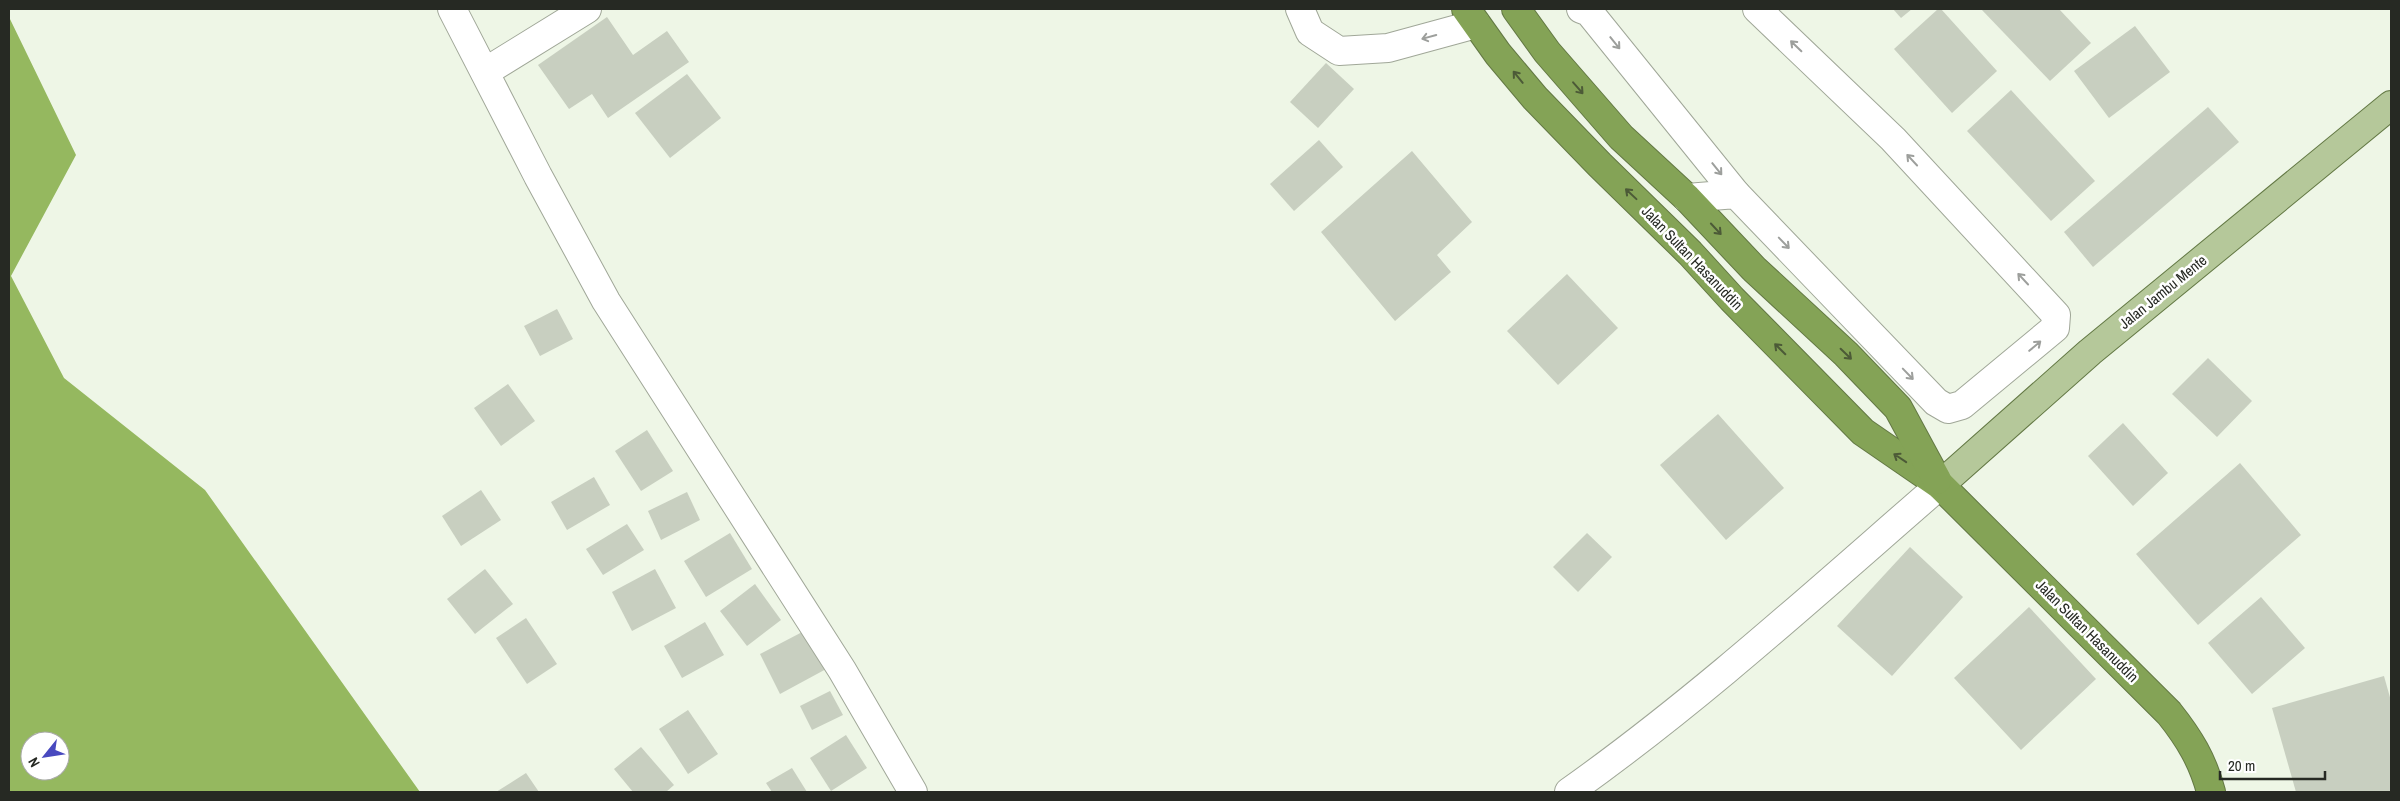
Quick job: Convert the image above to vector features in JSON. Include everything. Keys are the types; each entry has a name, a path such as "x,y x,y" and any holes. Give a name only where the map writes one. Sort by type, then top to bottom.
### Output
{"highway":[{"name":"Jalan Sultan Hasanuddin","path":"1516,9 1547,52 1621,137 1686,198 1754,269 1846,354 1898,408 1940,485"},
{"name":"Jalan Sultan Hasanuddin","path":"1471,16 1498,54 1535,98 1600,166 1690,253 1732,299 1863,432 1940,485 2169,712 2189,738 2205,768 2212,792"}],"main road":[{"name":"Jalan Jambu Mente","path":"1940,485 2090,352 2391,104"}],"street":[{"path":"452,9 538,176 606,301 842,670 913,792"},
{"path":"485,72 587,9"},
{"path":"1300,9 1310,32 1339,51 1388,48 1471,16"},
{"path":"1581,9 1589,12 1736,194 1936,402 1948,409 1962,405 2055,328 2056,315 1893,139 1757,9"},
{"path":"1686,198 1736,194"},
{"path":"1569,792 1625,752 1728,670 1940,485"}],"shaded area":[{"path":"9,17 76,155 11,276 64,378 205,490 420,792 9,792"}],"building":[{"path":"1893,9 1912,9 1901,18"},
{"path":"1938,9 1941,9 1997,71 1952,113 1894,49"},
{"path":"1981,9 2059,9 2091,43 2050,81"},
{"path":"607,17 633,55 667,31 689,62 608,118 592,94 569,109 538,65"},
{"path":"2135,26 2170,72 2109,118 2074,71"},
{"path":"1326,63 1354,89 1318,128 1290,102"},
{"path":"687,74 721,118 670,158 635,113"},
{"path":"2011,90 2095,181 2051,221 1967,131"},
{"path":"2208,107 2239,142 2093,267 2064,232"},
{"path":"1319,140 1343,167 1294,211 1270,184"},
{"path":"1412,151 1472,222 1437,255 1451,272 1395,321 1321,232"},
{"path":"1567,274 1618,328 1558,385 1507,331"},
{"path":"557,309 573,339 540,356 524,326"},
{"path":"2208,358 2252,401 2217,437 2172,394"},
{"path":"508,384 535,421 501,446 474,408"},
{"path":"1718,414 1784,488 1726,540 1660,465"},
{"path":"2123,423 2168,473 2133,506 2088,456"},
{"path":"647,430 673,471 641,491 615,451"},
{"path":"2240,463 2301,535 2198,625 2136,554"},
{"path":"594,477 610,505 567,530 551,502"},
{"path":"481,490 501,520 461,546 442,516"},
{"path":"687,492 700,520 661,540 648,511"},
{"path":"627,524 644,550 603,575 586,549"},
{"path":"730,533 752,569 706,597 684,561"},
{"path":"1587,533 1612,557 1578,592 1553,567"},
{"path":"1910,547 1963,597 1892,676 1837,626"},
{"path":"485,569 513,604 475,634 447,599"},
{"path":"655,569 676,608 632,631 612,592"},
{"path":"755,584 781,620 747,646 720,611"},
{"path":"2261,597 2305,648 2252,694 2208,643"},
{"path":"2029,607 2096,679 2021,750 1954,678"},
{"path":"526,618 557,664 527,684 496,638"},
{"path":"705,622 724,655 682,678 664,646"},
{"path":"808,629 828,668 780,694 760,654"},
{"path":"2384,676 2391,701 2391,792 2296,792 2272,708"},
{"path":"830,691 843,715 812,730 800,706"},
{"path":"688,710 718,754 688,774 659,729"},
{"path":"846,735 867,768 831,791 810,758"},
{"path":"641,747 674,785 666,792 633,792 614,769"},
{"path":"792,768 807,792 772,792 766,783"},
{"path":"526,773 539,792 496,792"}]}
